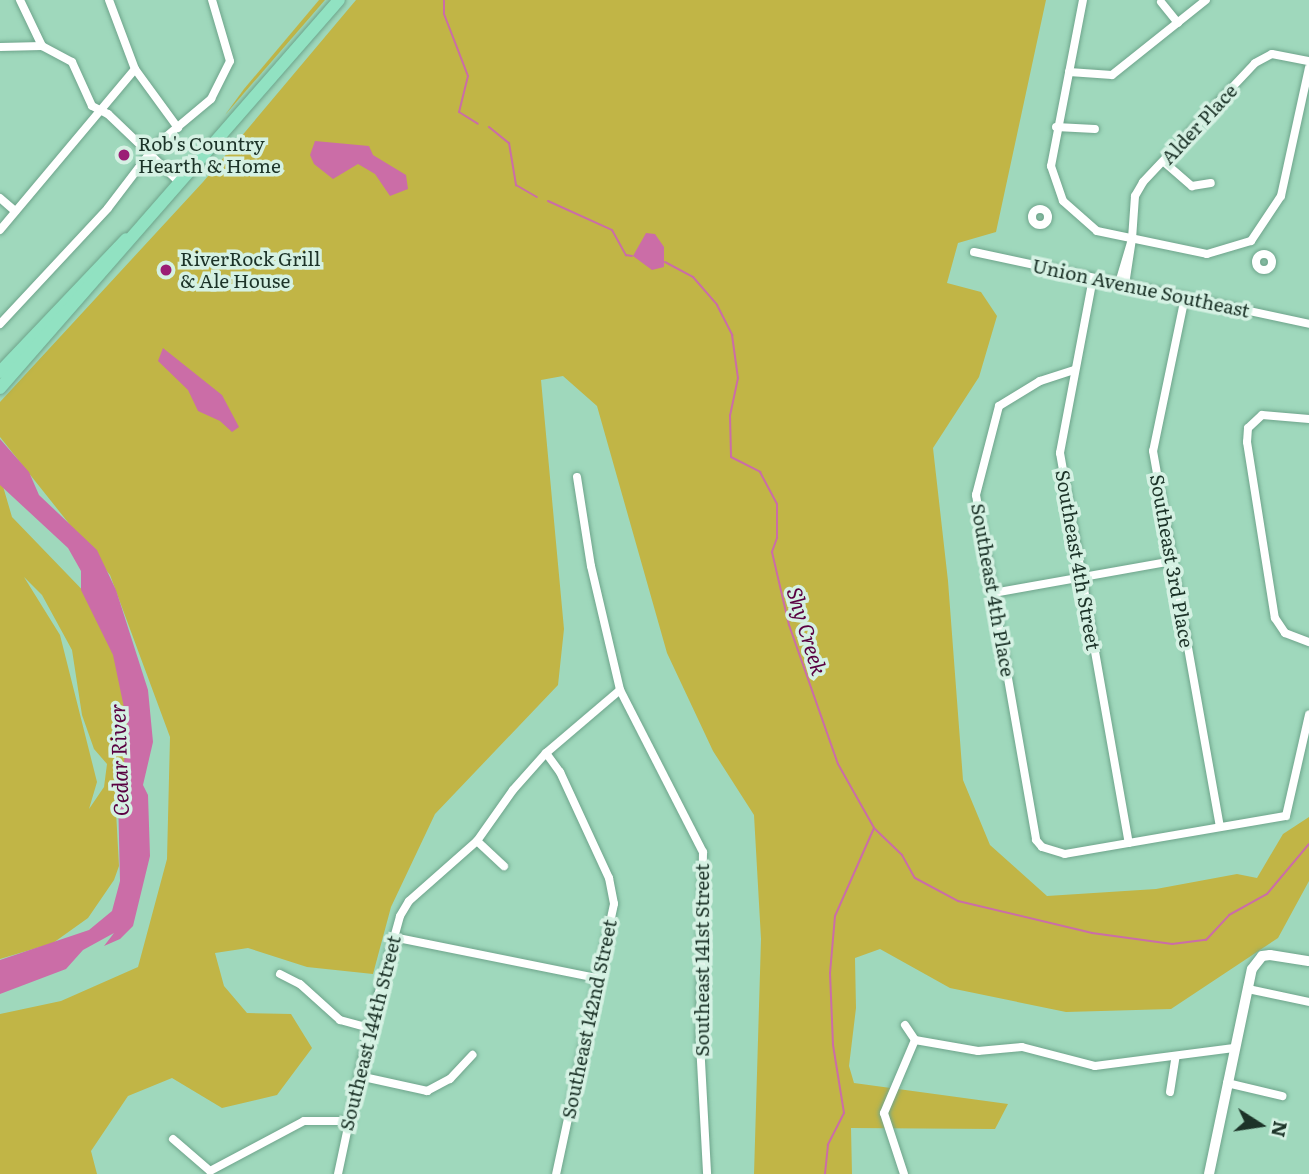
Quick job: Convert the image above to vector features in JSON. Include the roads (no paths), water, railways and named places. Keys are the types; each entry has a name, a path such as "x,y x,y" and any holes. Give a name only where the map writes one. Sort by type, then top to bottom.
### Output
{"main road":[{"path":"0,388 119,256 135,232 339,0"},
{"path":"0,372 112,250 135,232"}],"street":[{"path":"20,0 42,46"},
{"path":"109,0 135,69 178,128"},
{"path":"0,324 151,156 156,145 211,99 230,61 212,0"},
{"path":"1083,0 1056,127 1051,166 1063,201 1091,228 1207,254 1251,241 1281,196 1309,68"},
{"path":"1069,72 1112,75 1206,0"},
{"path":"1161,2 1178,23"},
{"path":"0,47 42,46 72,62 92,106 100,110 180,183"},
{"name":"Alder Place","path":"1122,284 1132,239 1135,196 1263,57 1272,54 1309,61"},
{"path":"0,230 135,69"},
{"path":"1056,127 1095,130"},
{"path":"1164,162 1192,186 1211,183"},
{"path":"0,198 15,211"},
{"path":"1046,212 1063,201"},
{"path":"1251,241 1259,256"},
{"name":"Union Avenue Southeast","path":"974,252 1309,324"},
{"name":"Southeast 4th Street","path":"1093,278 1060,446 1080,576 1129,842"},
{"name":"Southeast 3rd Place","path":"1185,298 1152,439 1220,826"},
{"name":"Southeast 4th Place","path":"1074,370 1005,398 994,416 976,495 1036,840 1052,852 1065,854 1129,842"},
{"path":"1309,419 1262,415 1248,428 1247,442 1275,618 1285,633 1309,642"},
{"name":"Southeast 141st Street","path":"578,477 591,566 621,690 703,852 700,1043 706,1174"},
{"path":"993,593 1172,561"},
{"name":"Southeast 144th Street","path":"338,1174 347,1121 369,1028 393,937 409,901 477,841 513,790 546,753 621,690"},
{"path":"1129,842 1286,816 1309,715"},
{"name":"Southeast 142nd Street","path":"546,753 560,772 609,878 614,904 605,957 596,978 556,1174"},
{"path":"477,841 504,866"},
{"path":"393,937 596,978"},
{"path":"1209,1174 1252,969 1262,956 1309,961"},
{"path":"280,974 300,984 340,1020 369,1028"},
{"path":"1248,989 1309,1002"},
{"path":"905,1025 915,1040 978,1051 1022,1048 1095,1066 1234,1048"},
{"path":"904,1174 884,1114 915,1040"},
{"path":"359,1076 427,1091 450,1079 472,1055"},
{"path":"1170,1092 1176,1056"},
{"path":"1227,1083 1282,1096"},
{"path":"173,1139 209,1172 304,1121 347,1121"}],"waterway":[{"name":"Shy Creek","path":"444,0 444,14 468,76 459,112 478,124"},
{"name":"Shy Creek","path":"489,127 509,143 516,185 537,197"},
{"name":"Shy Creek","path":"548,201 612,230 626,255 632,256"},
{"name":"Shy Creek","path":"665,262 693,277 717,305 732,335 738,378 730,415 731,457 760,472 777,504 777,538 772,552 789,625 838,764 874,828 835,916 830,973 833,1045 844,1113 828,1145 825,1174"},
{"path":"874,828 902,855 915,878 958,901 1092,933 1172,944 1206,940 1229,915 1267,894 1309,844"}],"place":[{"name":"Rob's Country Hearth & Home","path":"124,155"},
{"name":"RiverRock Grill & Ale House","path":"166,270"}],"water label":[{"name":"Cedar River","path":"118,760"}]}
